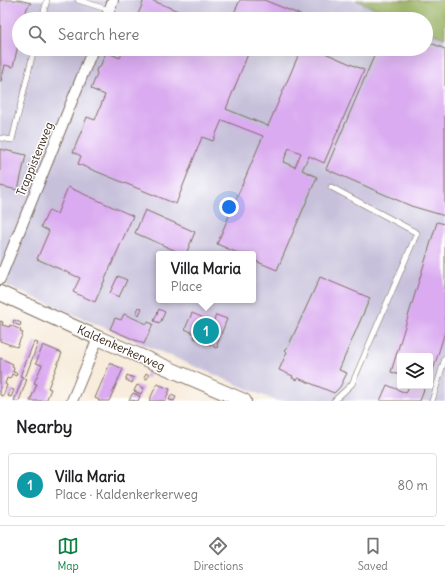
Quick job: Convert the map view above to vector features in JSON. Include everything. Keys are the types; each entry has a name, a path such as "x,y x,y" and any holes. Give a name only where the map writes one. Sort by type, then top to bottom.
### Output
{"main road":[{"name":"Kaldenkerkerweg","path":"0,293 98,338 244,401"}],"street":[{"name":"Trappistenweg","path":"0,279 91,56"},
{"path":"72,401 98,338"}],"lane":[{"path":"43,12 46,0"},
{"path":"78,0 110,10"},
{"path":"0,138 12,140 32,56"},
{"path":"331,187 417,233 352,384 334,401"},
{"path":"432,401 445,358"}],"shaded area":[{"path":"0,0 384,0 409,12 12,12 12,56 433,56 433,23 445,29 445,401 276,401 0,283"}],"green space":[{"path":"356,0 445,0 445,38 433,34 433,12 383,12"}],"building":[{"path":"0,0 19,0 31,3 26,12 12,12 12,56 16,56 13,67 5,65 1,82"},
{"path":"144,0 151,0 181,12 139,12"},
{"path":"240,0 264,0 294,12 234,12"},
{"path":"433,44 445,49 445,216 411,206 326,169 374,56 433,56"},
{"path":"104,56 115,56 120,58 121,56 247,56 226,109 268,126 298,56 332,56 364,70 324,163 309,156 302,170 317,177 277,270 256,261 256,251 233,251 217,244 263,136 222,120 213,141 202,137 176,204 78,164 81,156 73,152 87,117 95,120 105,95 91,89 97,74 97,68 100,67","holes":["289,148 301,153 295,167 283,162"]},
{"path":"0,149 26,155 18,190 0,186"},
{"path":"68,187 133,216 95,302 73,292 80,278 37,259 49,231 41,227 49,210 57,214"},
{"path":"145,210 195,232 187,251 176,251 135,233"},
{"path":"437,222 445,224 445,332 433,370 433,353 397,353 397,374 391,372"},
{"path":"118,276 127,280 119,297 110,293"},
{"path":"320,277 370,298 339,370 347,373 340,387 334,393 298,378 297,380 292,378 293,376 279,370 287,352 285,350 288,347"},
{"path":"139,307 142,308 139,315 136,313"},
{"path":"159,309 165,312 160,323 154,321"},
{"path":"192,313 213,322 216,315 227,319 217,345 218,347 215,348 214,346 194,338 195,334 185,329"},
{"path":"124,314 147,324 148,322 153,324 144,344 110,329 115,318 121,320"},
{"path":"14,320 21,323 20,326 13,323"},
{"path":"0,321 3,322 2,325 9,327 10,325 21,330 20,332 23,333 17,347 0,341"},
{"path":"34,342 38,343 25,378 27,379 19,401 14,401 23,377 20,376"},
{"path":"43,345 62,353 48,388 51,389 46,401 30,401 37,384 34,383 42,365 36,363"},
{"path":"0,358 13,364 13,372 17,373 16,376 12,374 10,379 7,378 5,384 7,385 3,396 0,395"},
{"path":"110,363 123,369 109,401 98,401 99,400 95,398"},
{"path":"146,373 149,375 147,379 144,378"},
{"path":"127,375 134,378 132,383 126,380"},
{"path":"157,384 170,389 165,401 149,401"},
{"path":"137,385 144,388 141,394 134,391"},
{"path":"387,385 406,393 408,389 424,389 420,401 380,401"},
{"path":"11,389 14,390 11,397 8,396"},
{"path":"133,393 140,396 138,401 129,400"},
{"path":"171,395 176,397 174,401 169,400"}],"place":[{"name":"Villa Maria","path":"206,331"}]}
